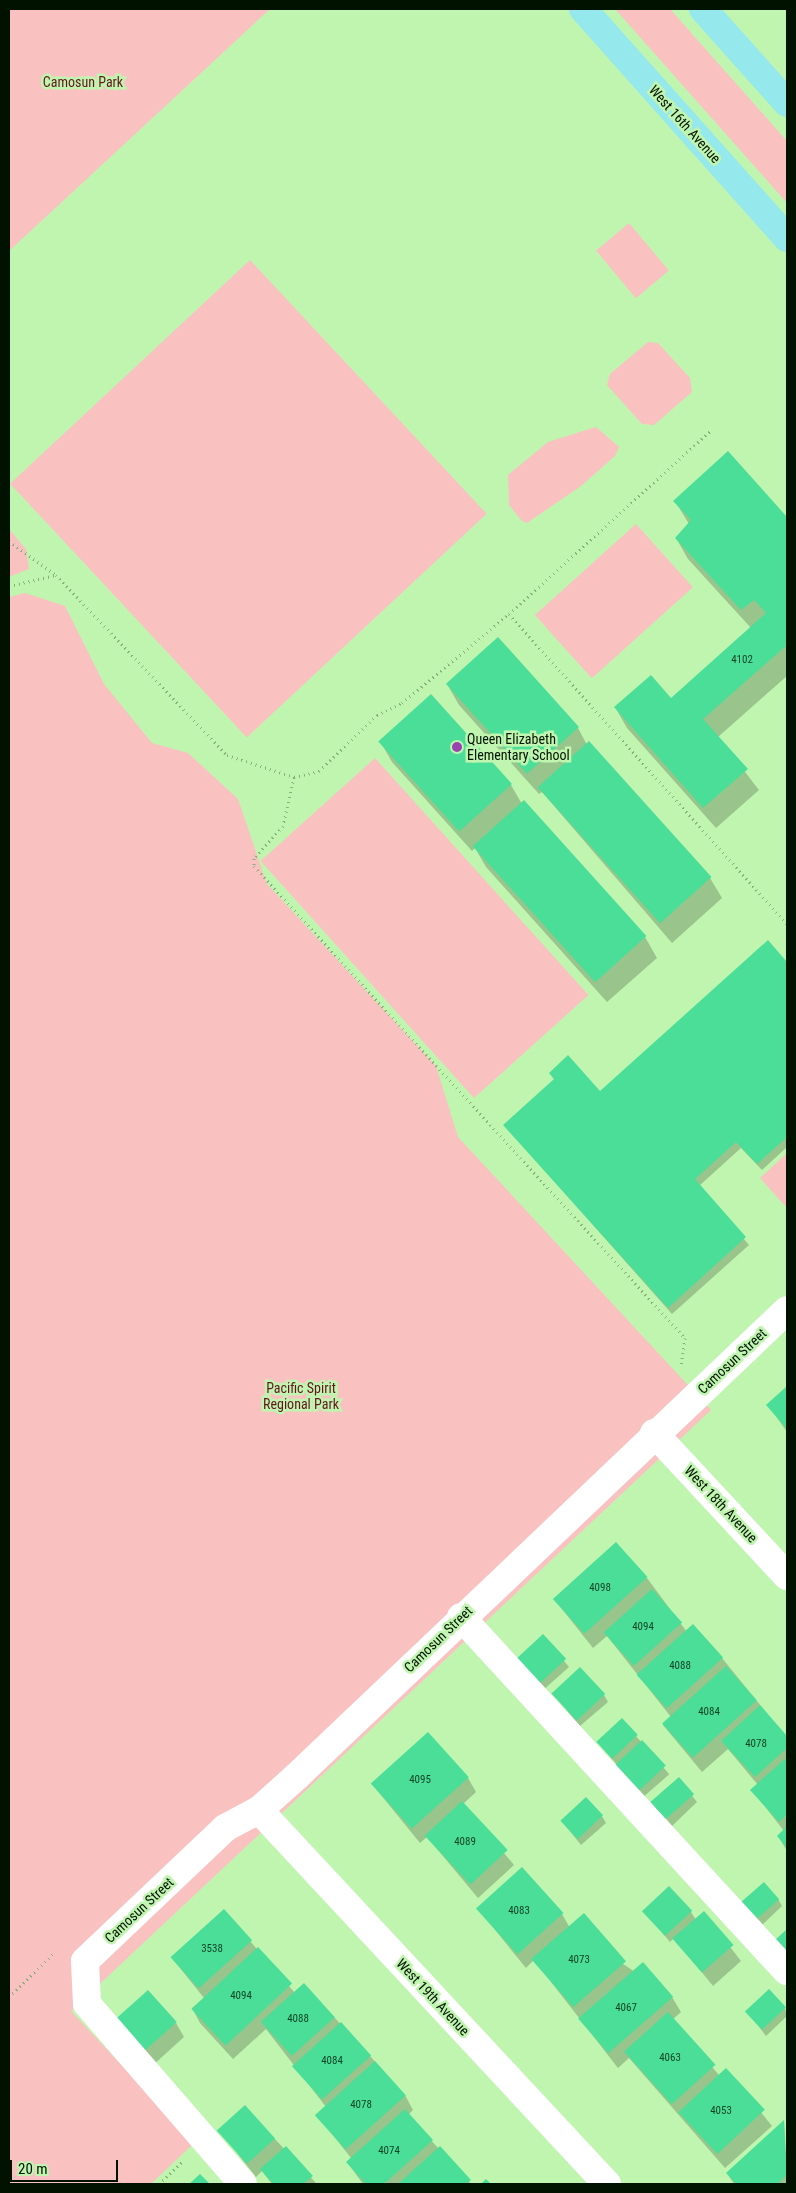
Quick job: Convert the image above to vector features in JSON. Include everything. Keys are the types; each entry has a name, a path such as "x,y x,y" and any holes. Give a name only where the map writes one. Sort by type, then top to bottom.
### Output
{"main road":[{"name":"West 16th Avenue","path":"583,9 787,238"},
{"path":"703,9 787,103"}],"street":[{"name":"Camosun Street","path":"243,2184 87,2004 85,1962 225,1828 259,1810 654,1432 787,1310"},
{"name":"West 18th Avenue","path":"654,1432 787,1576"},
{"path":"461,1617 787,1971"},
{"name":"West 19th Avenue","path":"259,1810 607,2184"}],"path":[{"path":"9,541 56,575 226,755 294,777 320,771 377,716 402,703 509,614 711,430"},
{"path":"9,586 56,575"},
{"path":"509,614 787,924"},
{"path":"294,777 284,826 254,858 254,866 685,1338"},
{"path":"9,1997 57,1950"}],"green space":[{"name":"Camosun Park","path":"9,9 270,9 9,251"},
{"path":"615,9 670,9 787,141 787,203"},
{"path":"629,223 669,270 636,298 596,251"},
{"path":"250,260 487,514 247,737 10,484"},
{"path":"648,342 658,343 690,378 692,392 654,425 642,424 607,385 610,374"},
{"path":"596,427 619,447 615,456 581,486 527,523 522,521 509,505 508,475 548,442"},
{"path":"636,524 693,587 592,678 535,615"},
{"path":"9,529 26,549 29,569 9,577"},
{"name":"Pacific Spirit Regional Park","path":"25,593 65,606 104,684 152,743 188,753 238,799 267,884 436,1066 458,1137 711,1410 71,2011 194,2143 151,2184 9,2184 9,597"},
{"path":"375,758 588,995 474,1098 261,861"},
{"path":"787,1153 787,1208 760,1178"}],"building":[{"path":"728,451 787,517 787,645 703,719 748,769 703,808 614,707 651,675 671,698 766,613 754,600 741,610 675,538 691,520 673,501"},
{"path":"498,637 579,727 527,774 446,684"},
{"path":"431,694 512,784 459,831 378,742"},
{"path":"589,741 711,877 660,923 538,787"},
{"path":"524,800 646,936 595,982 473,846"},
{"path":"768,940 787,962 787,1137 757,1164 736,1142 695,1179 746,1237 668,1308 503,1125 554,1079 549,1073 568,1055 600,1091"},
{"path":"787,1386 787,1429 766,1405"},
{"path":"616,1542 647,1577 584,1634 553,1599"},
{"path":"652,1589 682,1622 634,1666 604,1632"},
{"path":"693,1624 723,1657 667,1708 637,1675"},
{"path":"543,1634 566,1659 538,1685 514,1661"},
{"path":"726,1666 757,1700 693,1758 662,1724"},
{"path":"580,1667 605,1694 577,1721 551,1694"},
{"path":"760,1705 787,1736 787,1748 755,1777 721,1741"},
{"path":"622,1718 638,1735 612,1759 596,1742"},
{"path":"428,1732 469,1777 412,1829 371,1784"},
{"path":"642,1740 666,1766 639,1791 615,1765"},
{"path":"787,1757 787,1815 779,1822 750,1790"},
{"path":"679,1777 694,1794 665,1819 650,1802"},
{"path":"586,1797 603,1815 577,1839 560,1821"},
{"path":"462,1801 508,1850 470,1885 425,1836"},
{"path":"787,1826 787,1848 777,1836"},
{"path":"522,1867 563,1913 517,1955 476,1908"},
{"path":"764,1882 779,1899 754,1921 739,1904"},
{"path":"669,1886 692,1911 665,1936 642,1911"},
{"path":"224,1909 252,1940 199,1988 170,1957"},
{"path":"704,1911 734,1945 702,1973 672,1939"},
{"path":"584,1913 626,1961 573,2007 531,1959"},
{"path":"787,1929 787,1953 775,1940"},
{"path":"258,1947 292,1984 226,2046 191,2009"},
{"path":"643,1962 673,1997 608,2053 578,2018"},
{"path":"304,1983 335,2017 292,2056 261,2022"},
{"path":"769,1989 786,2007 762,2030 745,2012"},
{"path":"148,1990 177,2022 143,2052 115,2020"},
{"path":"668,2012 716,2065 672,2104 624,2051"},
{"path":"341,2022 371,2055 322,2100 292,2066"},
{"path":"375,2061 406,2095 346,2149 315,2115"},
{"path":"726,2068 765,2110 717,2154 678,2112"},
{"path":"245,2105 275,2138 247,2164 217,2130"},
{"path":"405,2109 433,2140 384,2184 366,2184 346,2162"},
{"path":"784,2120 787,2175 777,2184 736,2184 726,2173"},
{"path":"286,2146 313,2176 303,2184 273,2184 260,2169"},
{"path":"440,2146 471,2180 466,2184 398,2184"},
{"path":"200,2174 210,2184 189,2184"},
{"path":"486,2179 491,2184 481,2184"}],"place":[{"name":"Queen Elizabeth Elementary School","path":"457,747"}]}
